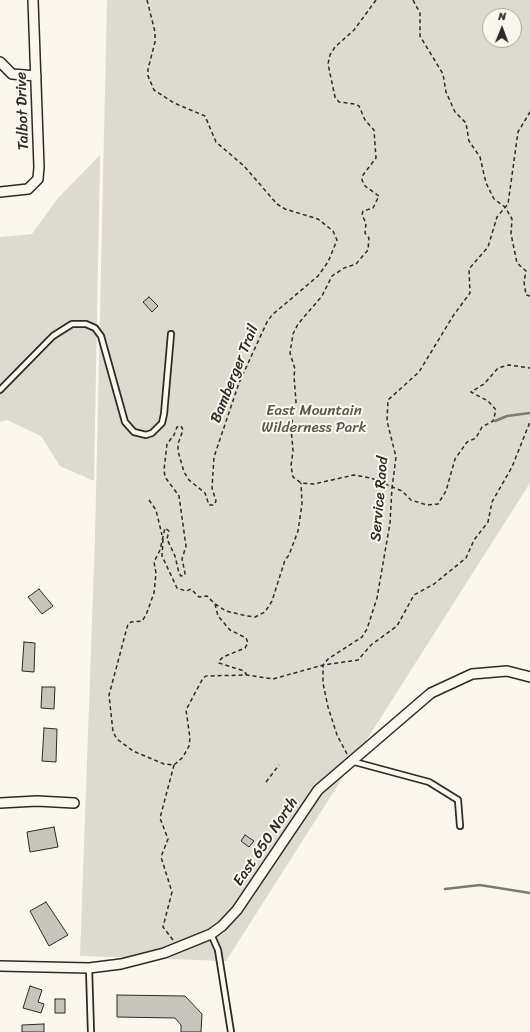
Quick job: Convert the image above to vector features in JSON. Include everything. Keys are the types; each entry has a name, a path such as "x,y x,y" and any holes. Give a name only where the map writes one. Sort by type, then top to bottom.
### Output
{"street":[{"name":"Talbot Drive","path":"0,192 28,189 38,179 33,0"},
{"path":"0,62 12,74 36,76"},
{"name":"East 650 North","path":"0,966 89,968 136,961 176,948 211,934 222,926 237,910 318,790 431,694 472,674 507,671 530,677"},
{"path":"0,803 37,801 74,803"}],"lane":[{"path":"0,390 53,336 72,324 86,324 95,328 101,336 125,422 134,432 146,435 152,433 162,423 171,334"},
{"path":"351,761 429,782 458,800 460,826"},
{"path":"211,934 220,956 231,1032"},
{"path":"89,968 91,1032"}],"path":[{"name":"Bamberger Trail","path":"147,0 155,32 155,42 148,69 148,76 154,90 174,103 205,116 216,142 244,166 277,204 284,209 301,213 323,222 333,231 337,240 328,262 318,276 272,314 267,322 239,383 214,457 212,488 216,501 214,505 209,505 205,493 190,480 184,472 178,451 178,444 183,430 181,426 176,427 174,435 167,444 163,466 165,477 179,496 186,546 182,559 185,575 181,576 178,573 175,556 167,539 168,529 164,529 162,538"},
{"path":"376,0 354,30 335,47 330,55 328,64 335,97 339,102 359,106 365,120 374,130 376,158 362,175 362,180 365,186 379,196 374,208 364,211 362,215 366,223 365,233 369,238 368,250 356,264 344,268 332,276 322,296 298,324 290,342 290,353 295,369 294,376 296,402 291,427 294,451 291,466 293,477 302,483 314,484 354,475 382,481 392,488 402,490 411,500 427,505 438,504 446,491 456,459 467,442 476,438 482,427 493,421 496,410 488,401 471,392 484,384 498,368 509,365 530,368"},
{"path":"413,0 420,13 420,36 443,74 446,92 455,112 466,123 468,141 480,157 486,183 494,199 505,207 512,218 512,242 518,263 526,271 524,282 526,295 530,296"},
{"name":"Service Raod","path":"323,664 328,659 362,637 368,629 382,577 390,523 396,457 387,421 388,400 419,372 452,316 470,293 469,269 488,247 497,217 508,204 518,132 530,112"},
{"path":"176,948 172,939 163,927 172,892 161,857 168,839 160,818 174,765 183,757 190,742 186,710 195,695 201,680 206,676 247,675 273,679 323,664 358,660 371,645 397,626 414,595 434,584 466,558 474,540 488,522 492,502 512,467 530,422"},
{"path":"149,500 156,510 162,538 162,556 177,588 186,591 191,589 199,597 207,596 215,604 226,611 255,617 265,612 272,601 286,560 290,555 298,531 302,504 302,483"},
{"path":"162,538 160,550 154,562 156,573 154,593 146,615 142,621 131,622 128,624 108,698 113,732 117,739 133,751 164,764 174,765"},
{"path":"215,604 218,616 230,630 246,638 248,643 245,648 220,659 220,663 242,670 247,675"},
{"path":"323,664 323,683 328,707 337,735 351,761"},
{"path":"266,782 279,765"}],"green space":[{"name":"East Mountain Wilderness Park","path":"107,0 530,0 530,483 226,961 80,956 95,538"},
{"path":"100,155 94,481 60,466 41,436 7,420 0,422 0,237 32,234 58,198"}],"building":[{"path":"149,297 158,306 152,312 143,302"},
{"path":"39,589 53,606 42,614 28,597"},
{"path":"24,642 35,643 34,672 22,671"},
{"path":"42,687 55,687 54,709 41,708"},
{"path":"44,728 57,729 56,762 42,761"},
{"path":"54,827 58,847 30,852 27,832"},
{"path":"245,835 254,841 249,847 241,841"},
{"path":"46,902 68,935 49,946 30,911"},
{"path":"30,986 42,990 38,1002 44,1004 41,1013 23,1008"},
{"path":"117,995 185,996 202,1014 201,1032 181,1032 181,1025 175,1018 117,1017"},
{"path":"55,999 65,999 65,1013 55,1013"},
{"path":"44,1024 44,1032 22,1032 22,1025"}],"waterway":[{"path":"495,421 507,416 530,413"},
{"path":"445,889 480,885 530,893"}]}
